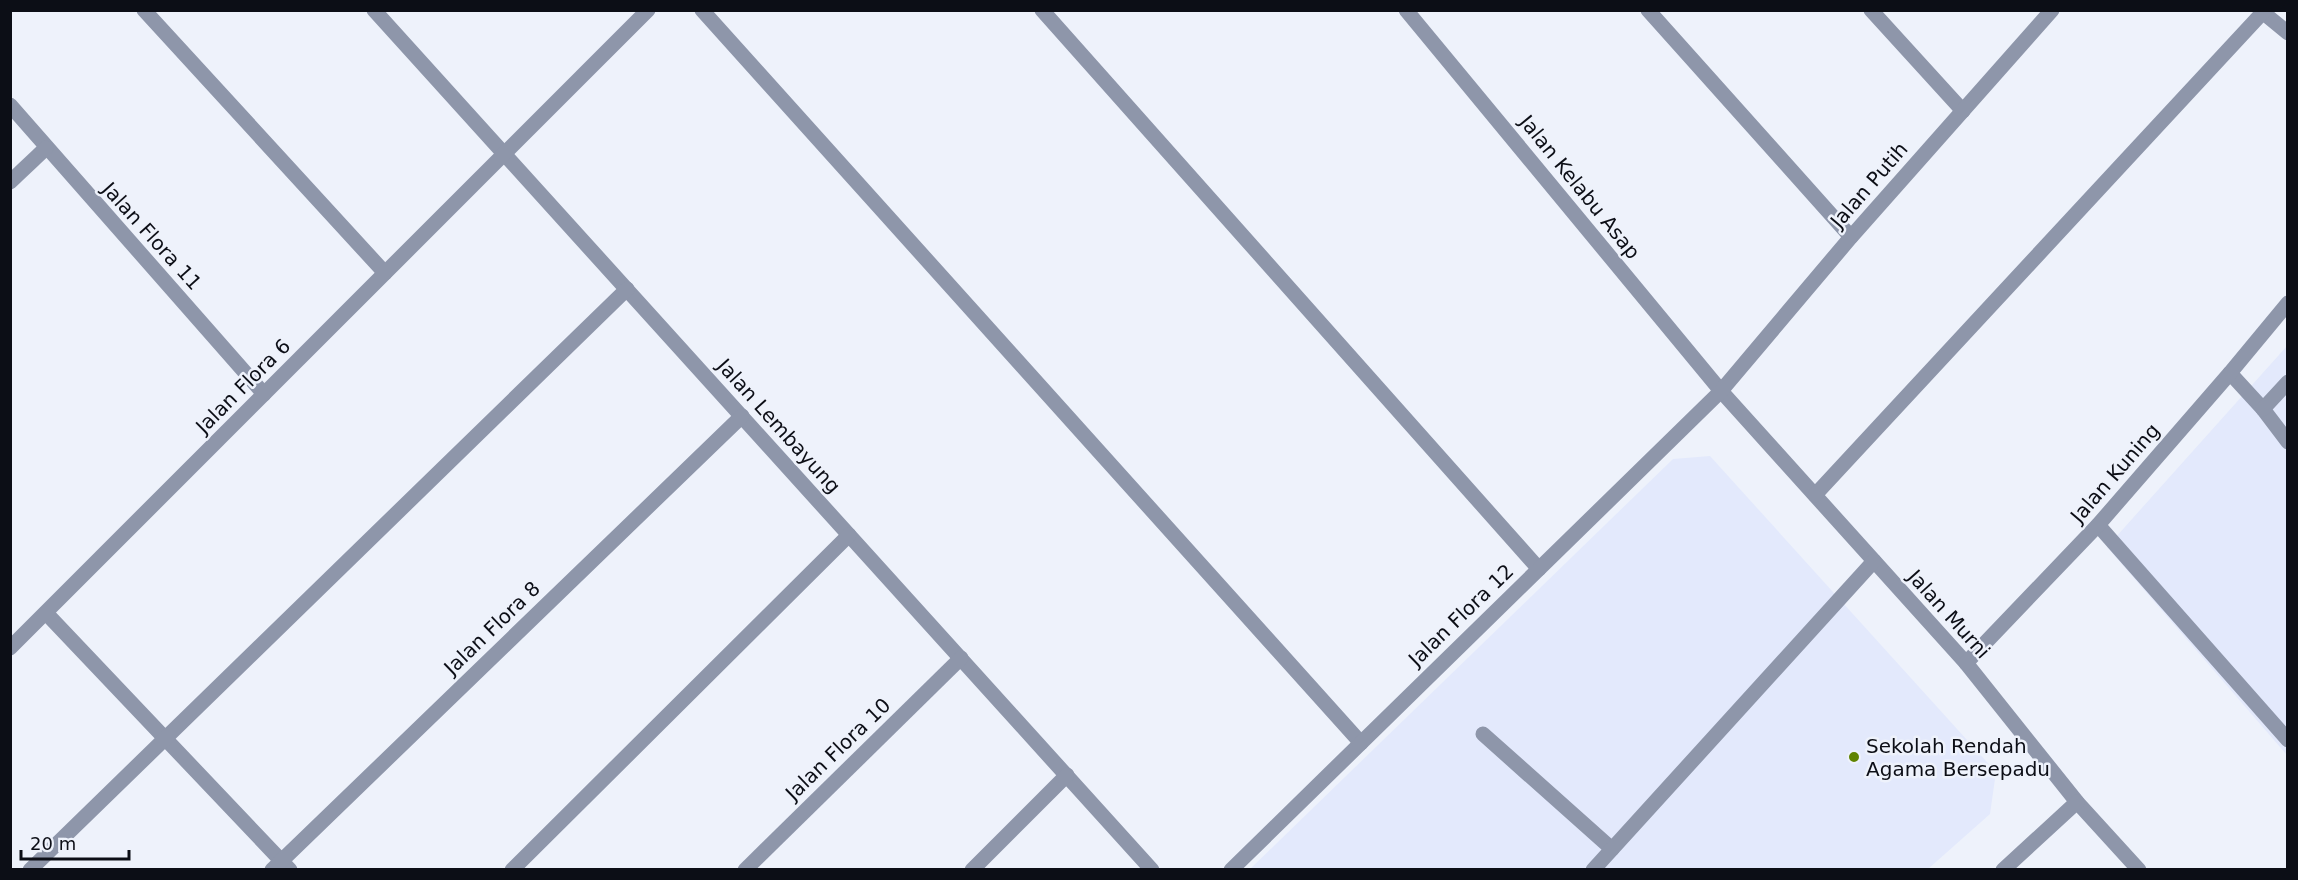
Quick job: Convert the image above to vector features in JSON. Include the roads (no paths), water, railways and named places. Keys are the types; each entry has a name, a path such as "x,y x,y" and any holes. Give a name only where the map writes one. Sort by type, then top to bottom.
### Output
{"street":[{"path":"144,10 385,273"},
{"name":"Jalan Lembayung","path":"375,10 1152,870"},
{"name":"Jalan Flora 6","path":"10,648 648,10"},
{"path":"702,10 1361,743"},
{"path":"1042,10 1539,569"},
{"name":"Jalan Kelabu Asap","path":"1406,10 1720,391"},
{"path":"1648,10 1851,237"},
{"path":"1870,10 1963,111"},
{"name":"Jalan Putih","path":"1720,391 1851,237 2052,10"},
{"path":"1815,495 2263,11 2288,33"},
{"name":"Jalan Flora 11","path":"10,105 264,394"},
{"path":"10,182 46,148"},
{"path":"30,870 627,289"},
{"name":"Jalan Kuning","path":"1966,663 2098,525 2288,303"},
{"path":"2230,373 2263,409 2288,442"},
{"path":"2263,409 2288,382"},
{"name":"Jalan Flora 12","path":"1231,870 1720,391"},
{"name":"Jalan Murni","path":"1720,391 1966,663 2077,802 2139,870"},
{"name":"Jalan Flora 8","path":"281,866 742,416"},
{"path":"2098,525 2288,740"},
{"path":"512,870 849,535"},
{"path":"1593,870 1874,561"},
{"path":"46,613 165,738 281,866"},
{"name":"Jalan Flora 10","path":"745,870 961,658"},
{"path":"1483,734 1612,849"},
{"path":"972,870 1066,775"},
{"path":"2003,870 2077,802"}],"place":[{"name":"Sekolah Rendah Agama Bersepadu","path":"1854,757"}]}
